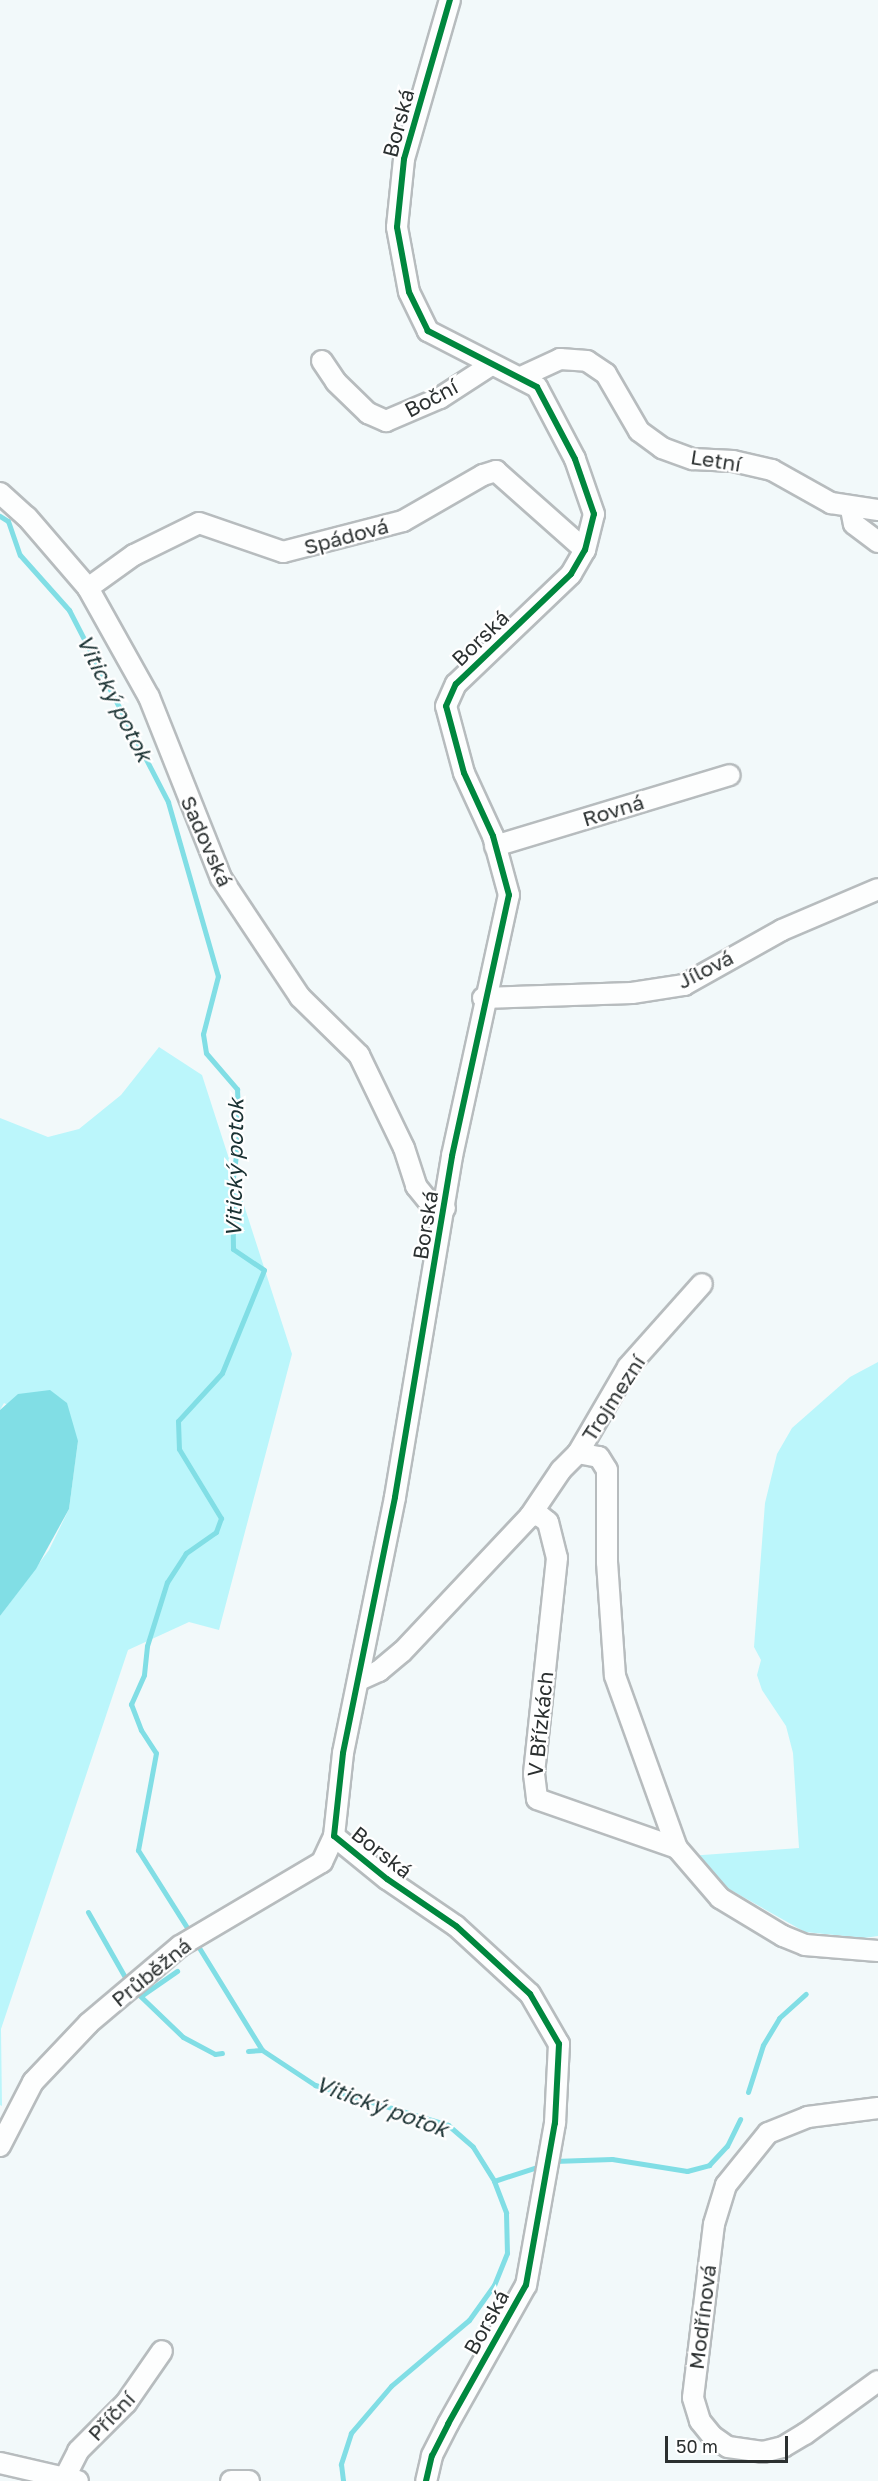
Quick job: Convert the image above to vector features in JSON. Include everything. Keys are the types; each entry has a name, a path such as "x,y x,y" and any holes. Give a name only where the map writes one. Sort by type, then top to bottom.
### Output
{"street":[{"name":"Borská","path":"426,2481 444,2432 526,2285 555,2123 559,2044 530,1994 456,1926 387,1879 334,1836 343,1753 361,1678 483,998 508,896 495,846 464,773 446,706 456,684 571,574 585,550 594,514 575,459 537,387 428,331 409,292 397,227 404,159 450,0"},
{"name":"Letní","path":"520,377 560,359 587,361 606,374 639,431 662,448 693,459 733,461 772,470 831,504 851,509 878,510"},
{"name":"Boční","path":"322,360 336,382 368,413 387,421 440,398 491,365"},
{"name":"Spádová","path":"88,588 134,555 199,523 283,552 403,521 496,471 585,550"},
{"name":"Sadovská","path":"0,494 27,517 88,588 149,697 221,878 300,997 359,1055 404,1148 416,1186 429,1202 445,1208"},
{"path":"851,509 854,524 878,542"},
{"name":"Rovná","path":"495,846 730,775"},
{"name":"Jílová","path":"483,998 632,993 684,985 782,930 878,889"},
{"name":"Trojmezní","path":"530,1516 561,1470 578,1453 628,1367 702,1284"},
{"path":"578,1453 599,1457 607,1470 607,1562 615,1676 677,1848"},
{"name":"V Břízkách","path":"530,1516 539,1515 548,1522 557,1558 533,1791 537,1798 677,1848 720,1898 783,1936 805,1945 878,1951"},
{"path":"361,1678 379,1671 402,1652 530,1516"},
{"name":"Průběžná","path":"0,2145 33,2082 89,2023 180,1946 322,1862 334,1836"},
{"name":"Modřínová","path":"878,2108 808,2117 768,2133 726,2185 714,2224 693,2398 700,2421 712,2436 728,2447 763,2452 783,2447 805,2434 878,2381"},
{"name":"Příční","path":"68,2480 78,2451 126,2403 162,2351"},
{"path":"0,2463 68,2480"},
{"path":"231,2481 249,2481"}],"shaded area":[{"path":"159,1047 202,1075 292,1354 219,1630 189,1622 128,1650 1,2029 2,2106 0,2105 0,1616 49,1550 69,1509 78,1441 4,1403 0,1410 0,1118 48,1137 79,1129 121,1095"},
{"path":"878,1362 878,1936 864,1938 805,1932 713,1880 689,1856 799,1848 793,1753 786,1726 762,1690 757,1675 761,1660 754,1647 765,1503 777,1454 792,1428 850,1377"},
{"path":"50,1390 67,1403 78,1441 69,1509 36,1569 0,1616 0,1410 18,1394"}],"waterway":[{"name":"Vitický potok","path":"0,516 8,521 20,555 69,610 168,802 218,976 203,1034 206,1053 237,1089 239,1133 232,1185 233,1249 264,1270 222,1373 178,1421 179,1449 221,1518 216,1532 186,1553 167,1582 147,1646 144,1675 131,1704 141,1730 156,1753 138,1850 188,1929"},
{"path":"88,1912 126,1979"},
{"name":"Vitický potok","path":"198,1946 262,2050 315,2085 448,2125 473,2147 494,2181 506,2213 507,2253 494,2285 469,2320 391,2386 351,2433 341,2464 343,2481"},
{"path":"141,1996 177,1971"},
{"path":"135,1991 183,2037 215,2054 222,2053"},
{"path":"748,2092 763,2045 779,2018 806,1994"},
{"path":"248,2051 262,2050"},
{"path":"554,2161 612,2159 687,2171 709,2165 727,2146 740,2119"},
{"path":"494,2181 537,2167"}],"cycle path":[{"path":"426,2481 432,2456 448,2424 526,2285 555,2123 559,2044 530,1994 456,1926 387,1879 334,1836 343,1753 395,1497 452,1156 509,895 493,836 464,773 446,706 456,684 571,574 585,550 594,514 575,459 537,387 428,331 409,292 397,227 404,159 450,0"}]}
